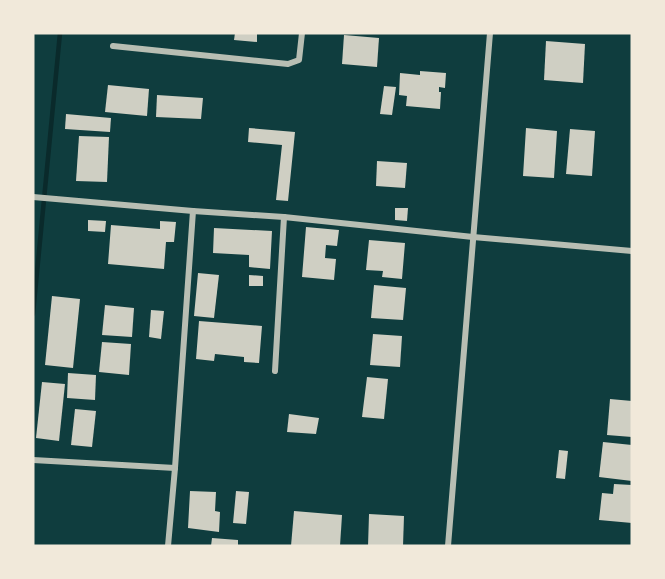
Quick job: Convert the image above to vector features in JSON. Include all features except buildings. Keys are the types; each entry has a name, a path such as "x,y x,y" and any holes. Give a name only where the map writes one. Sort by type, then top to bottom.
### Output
{"street":[{"path":"112,46 288,64 299,60 302,33"},
{"path":"448,546 490,33"},
{"path":"33,197 284,217 632,251"},
{"path":"168,546 193,211"},
{"path":"275,370 284,217"},
{"path":"33,460 175,468"}],"waterway":[{"path":"33,314 60,33"}]}
